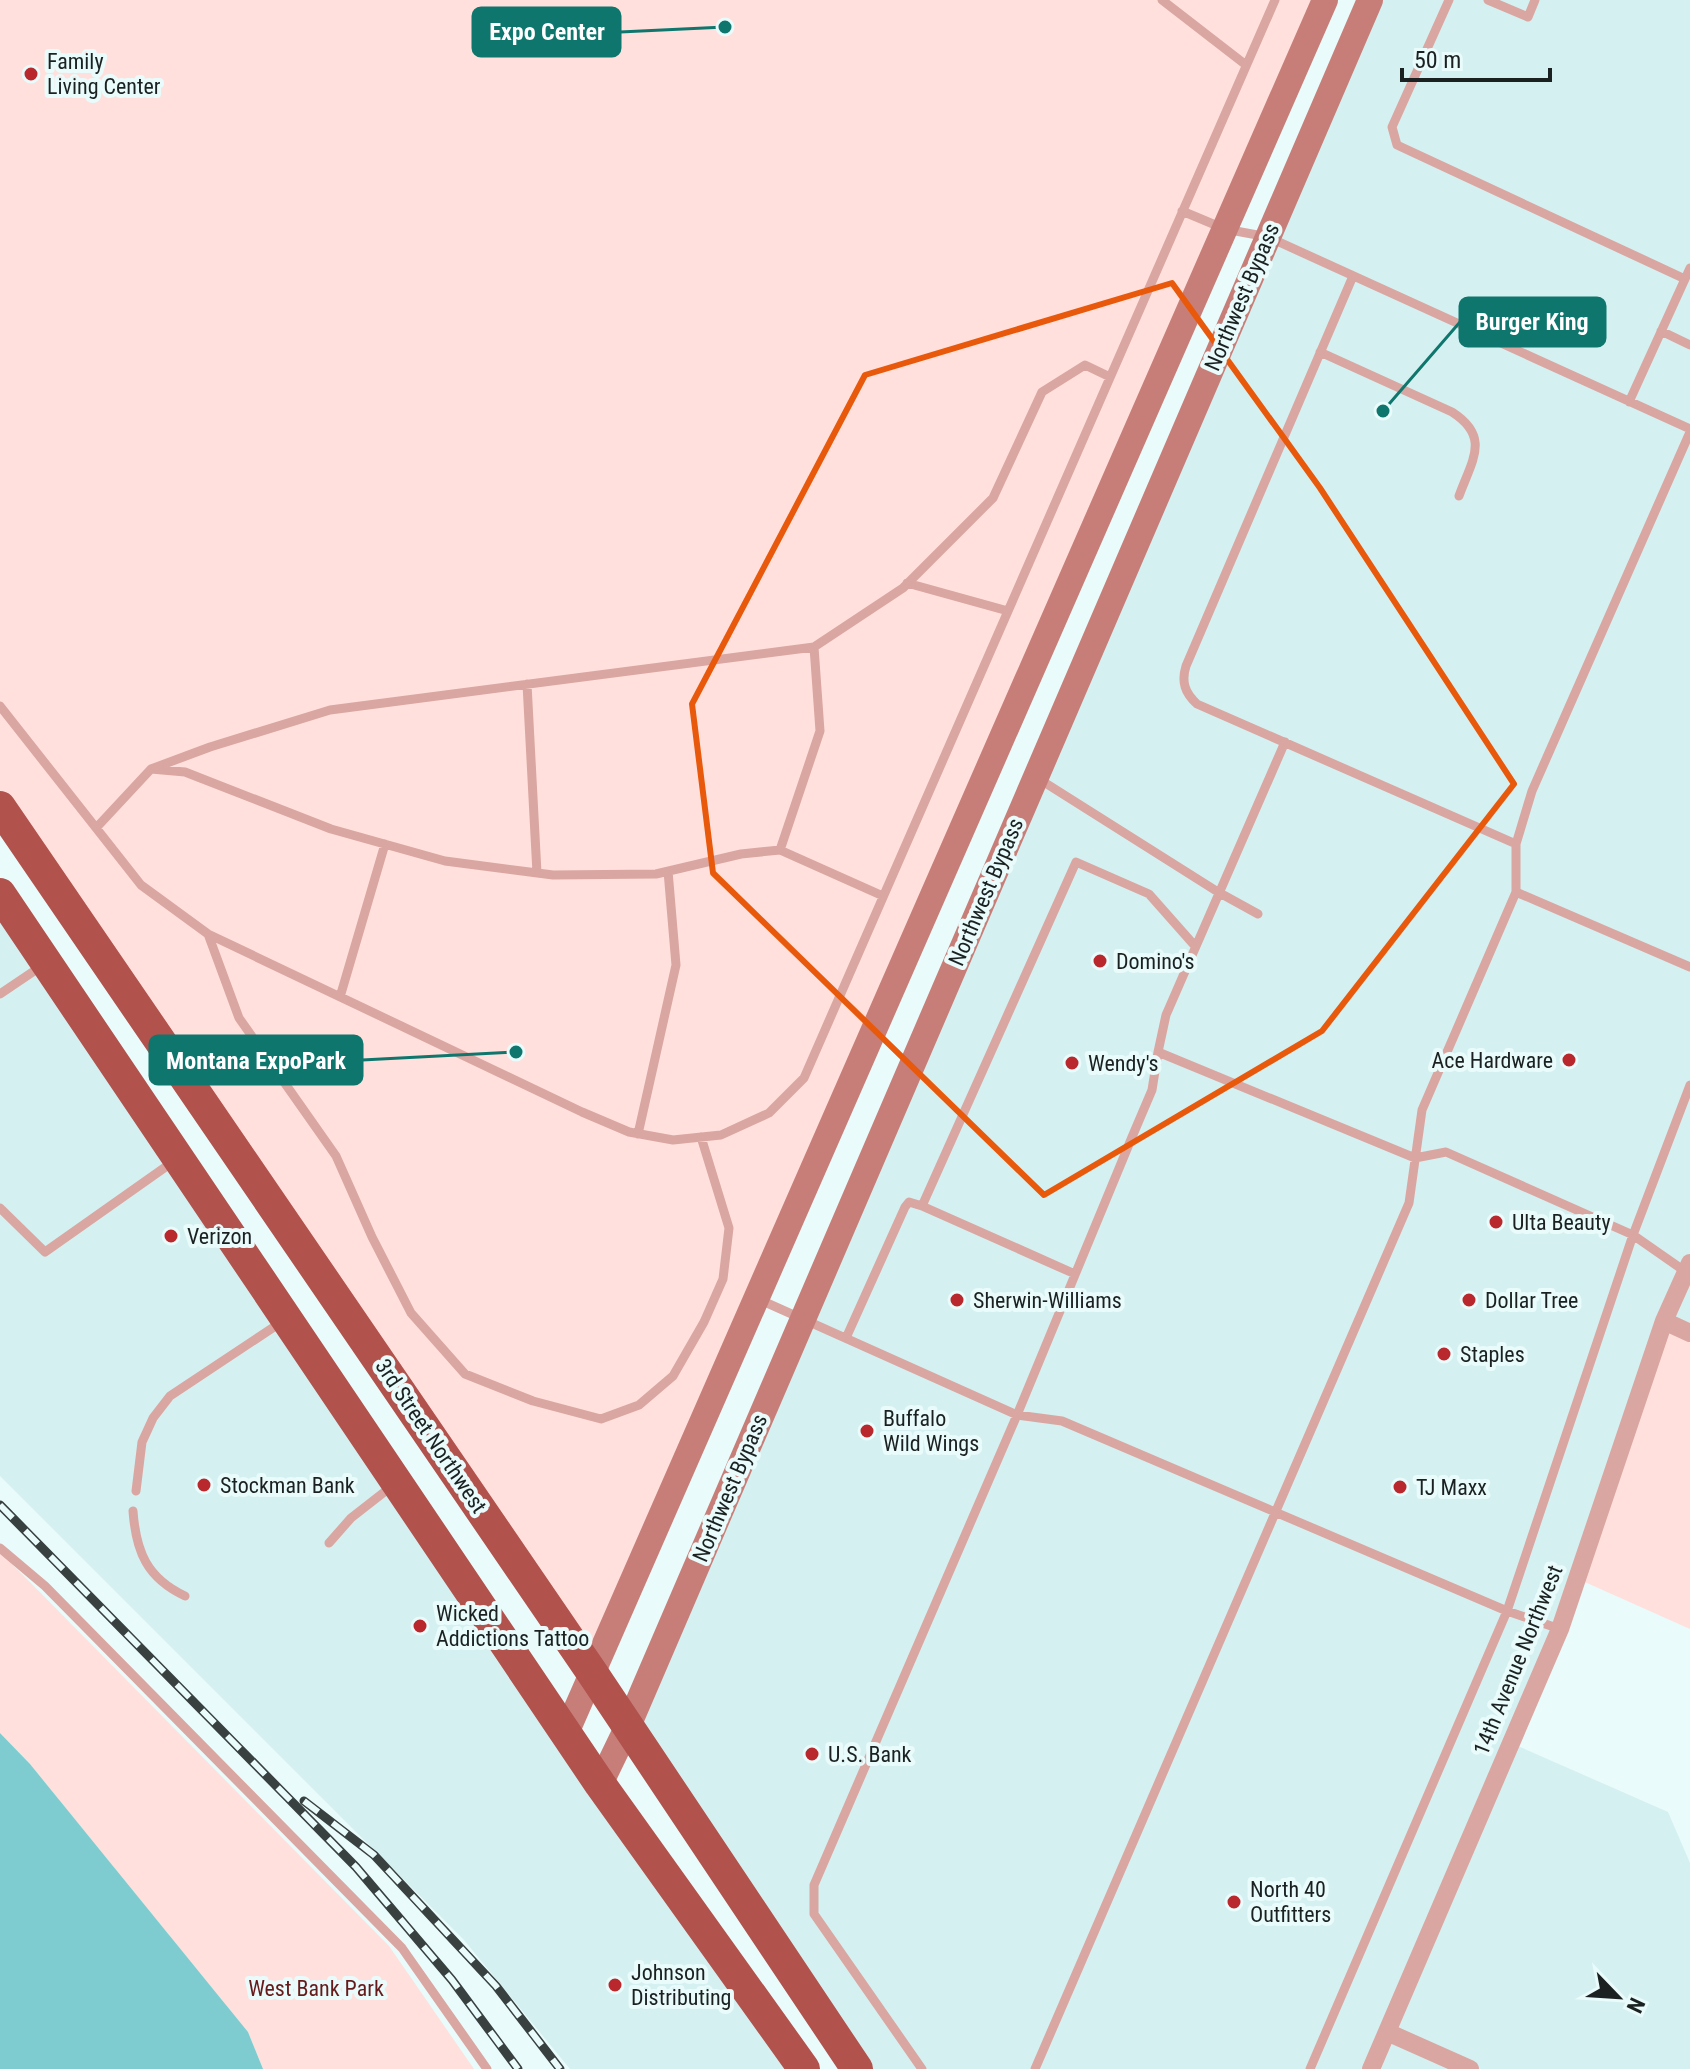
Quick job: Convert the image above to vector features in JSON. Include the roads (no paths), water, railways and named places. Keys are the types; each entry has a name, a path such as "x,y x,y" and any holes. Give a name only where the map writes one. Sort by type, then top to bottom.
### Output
{"highway":[{"name":"3rd Street Northwest","path":"0,807 591,1671 857,2069"},
{"path":"0,894 600,1784 804,2069"}],"main road":[{"name":"Northwest Bypass","path":"566,1733 1325,0"},
{"name":"Northwest Bypass","path":"600,1784 628,1726 1370,0"}],"street":[{"name":"14th Avenue Northwest","path":"1371,2069 1560,1629 1664,1321 1688,1267"},
{"path":"1664,1321 1690,1333"},
{"path":"1387,2032 1470,2069"}],"lane":[{"path":"1162,0 1246,65"},
{"path":"0,706 141,885 208,934 582,1112 638,1134 673,1140 721,1135 769,1113 804,1078 1275,0"},
{"path":"1449,0 1392,127 1397,145 1685,279"},
{"path":"1488,0 1528,17 1535,0"},
{"path":"1035,2069 1409,1203 1422,1110 1516,892 1516,844 1532,791 1690,431 1268,237 1225,229 1182,211"},
{"path":"1629,402 1690,268"},
{"path":"1353,276 1184,675 1186,692 1197,704 1516,844"},
{"path":"1661,331 1690,345"},
{"path":"1320,352 1464,419 1475,432 1476,449 1459,496"},
{"path":"97,827 151,769 210,747 330,710 814,647 907,583 993,498 1042,392 1085,365 1110,377"},
{"path":"907,583 1008,611"},
{"path":"780,850 820,731 814,647"},
{"path":"527,684 537,873"},
{"path":"922,2069 814,1914 814,1885 1017,1415 1152,1090 1166,1015 1285,742"},
{"path":"151,769 185,772 331,829 445,861 537,873 656,874 741,854 780,850 883,896"},
{"path":"1036,777 1258,914"},
{"path":"340,997 385,844"},
{"path":"922,1206 1076,862 1149,894 1195,946"},
{"path":"638,1134 676,965 668,871"},
{"path":"1516,892 1690,967"},
{"path":"208,934 239,1018 336,1156 372,1237 411,1313 465,1374 533,1401 601,1419 639,1405 673,1376 704,1322 723,1279 729,1228 701,1137"},
{"path":"0,994 46,964"},
{"path":"1158,1052 1415,1158 1446,1152 1633,1235 1688,1267"},
{"path":"1310,2069 1507,1611 1633,1235 1690,1085"},
{"path":"0,1208 45,1252 177,1159"},
{"path":"846,1338 909,1202 1075,1274"},
{"path":"756,1298 1017,1415 1062,1421 1507,1611 1560,1629"},
{"path":"136,1491 142,1442 153,1418 170,1396 286,1319"},
{"path":"329,1543 351,1518 397,1483"},
{"path":"133,1511 135,1541 148,1566 168,1587 185,1596"},
{"path":"0,1548 45,1586 402,1948 487,2069"}],"water":[{"path":"0,1733 30,1764 248,2032 263,2069 0,2069"}],"railway":[{"path":"0,1505 356,1867 452,1980 518,2069"},
{"path":"304,1801 374,1855 496,1986 560,2069"}],"place":[{"name":"Expo Center","path":"725,27"},
{"name":"Family Living Center","path":"31,74"},
{"name":"Burger King","path":"1383,411"},
{"name":"Domino's","path":"1100,961"},
{"name":"Montana ExpoPark","path":"516,1052"},
{"name":"Ace Hardware","path":"1569,1060"},
{"name":"Wendy's","path":"1072,1063"},
{"name":"Ulta Beauty","path":"1496,1222"},
{"name":"Verizon","path":"171,1236"},
{"name":"Sherwin-Williams","path":"957,1300"},
{"name":"Dollar Tree","path":"1469,1300"},
{"name":"Staples","path":"1444,1354"},
{"name":"Buffalo Wild Wings","path":"867,1431"},
{"name":"Stockman Bank","path":"204,1485"},
{"name":"TJ Maxx","path":"1400,1487"},
{"name":"Wicked Addictions Tattoo","path":"420,1626"},
{"name":"U.S. Bank","path":"812,1754"},
{"name":"North 40 Outfitters","path":"1234,1902"},
{"name":"Johnson Distributing","path":"615,1985"}],"park label":[{"name":"West Bank Park","path":"316,1988"}]}
